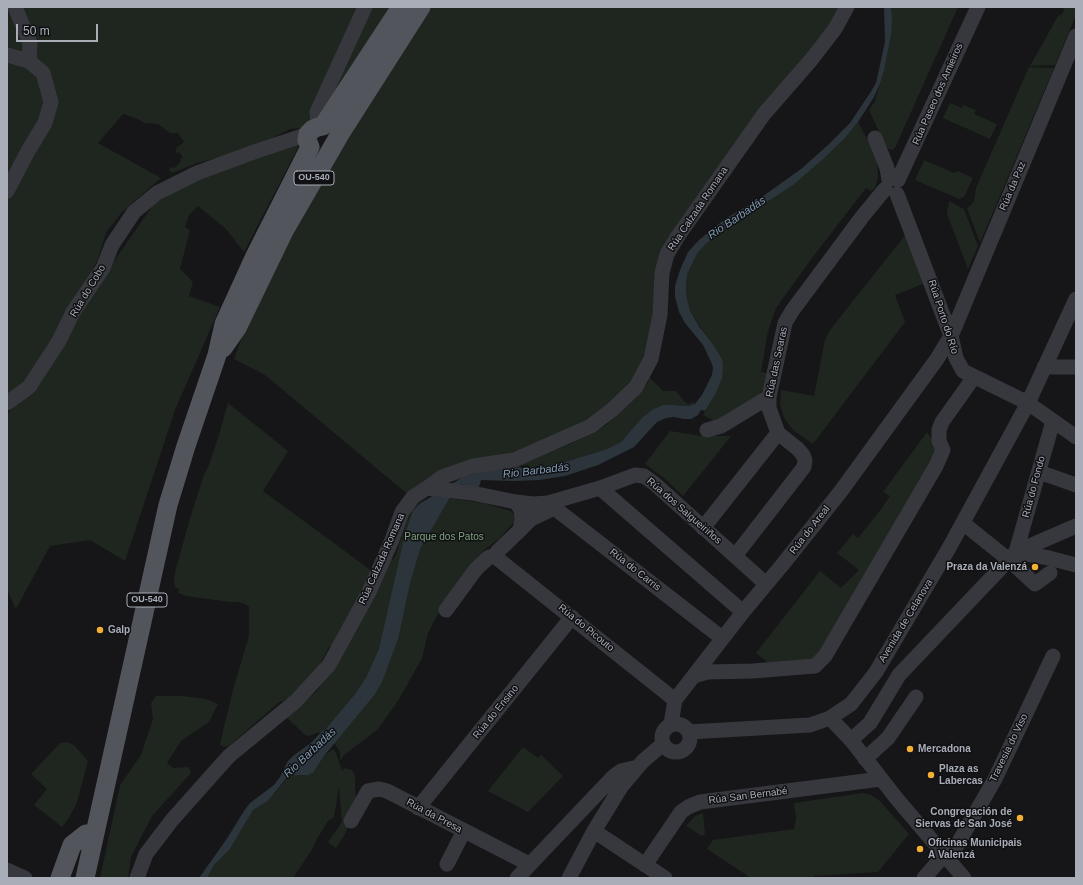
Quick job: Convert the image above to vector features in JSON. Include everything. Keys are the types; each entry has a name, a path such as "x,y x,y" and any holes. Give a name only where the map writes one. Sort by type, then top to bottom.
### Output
{"main road":[{"path":"401,7 322,126 325,132 355,98 374,80 422,7"},
{"name":"OU-540","path":"85,878 168,505 186,446 217,355 224,324 255,256 289,190 407,7"},
{"name":"OU-540","path":"217,355 237,328 284,231 292,205 325,132"},
{"path":"60,878 72,845 86,834 100,812"},
{"path":"76,878 86,834"}],"street":[{"path":"16,7 30,43 29,61"},
{"path":"325,132 317,112 365,7"},
{"name":"Rúa Calzada Romana","path":"137,878 146,854 172,820 229,756 296,701 329,666 369,592 392,540 402,512 413,497 442,477 473,466 514,460 591,426 613,409 636,387 651,359 660,315 662,273 667,254 678,236 764,114 835,29 848,7"},
{"name":"Rúa Paseo dos Amieiros","path":"892,186 978,7"},
{"name":"Rúa da Paz","path":"951,336 1076,36"},
{"path":"7,55 29,61 43,73 51,102 45,122 7,191"},
{"name":"Rúa do Cobo","path":"7,403 29,387 59,341 74,312 103,268 112,245 134,212 157,193 197,173 254,152 325,132"},
{"name":"Rúa Porto do Río","path":"875,138 887,168 892,186 906,214 951,336 956,358 963,371 1028,404 1076,438"},
{"name":"Rúa das Searas","path":"778,433 769,408 769,397 785,323 792,311 862,217 892,186"},
{"name":"Rúa das Searas","path":"862,217 874,207 885,203 892,203 898,206 906,214"},
{"path":"936,295 942,304 951,306 959,304 969,294"},
{"name":"Avenida de Celanova","path":"689,732 810,725 830,718 851,704 876,672 963,523 1028,404 1076,299"},
{"name":"Rúa do Areal","path":"671,724 675,700 722,638 841,491 937,358 951,336"},
{"path":"1044,367 1076,367"},
{"path":"694,676 707,672 753,671 815,666 825,656 936,466 943,450 939,441 942,422 974,377"},
{"path":"707,430 722,426 769,397"},
{"name":"Rúa do Fondo","path":"1013,556 1054,421"},
{"path":"703,528 778,433 798,449 805,460 804,467 735,556"},
{"path":"1039,472 1076,485"},
{"name":"Rúa dos Salgueiriños","path":"427,488 472,493 516,502 551,505 635,475 644,476 655,484 766,584"},
{"path":"600,488 743,612"},
{"path":"516,502 521,510 522,519 520,530"},
{"path":"446,610 476,570 489,557 497,556 497,552 531,519 551,505"},
{"name":"Rúa do Carris","path":"551,505 722,638"},
{"path":"963,523 1013,556 1035,584 1050,573"},
{"path":"851,740 870,723 899,676 1013,556 1076,526"},
{"name":"Rúa do Picouto","path":"497,556 498,559 675,700"},
{"path":"1013,556 1049,558 1076,565"},
{"name":"Rúa do Ensino","path":"418,808 572,617"},
{"name":"Travesía do Viso","path":"924,878 947,857 995,779 1053,656"},
{"path":"865,759 888,738 916,697"},
{"path":"830,718 851,740 881,779 964,878"},
{"path":"671,724 680,724 687,728 689,732 690,742 684,750 679,752 670,751 663,744 661,739 664,728 671,724"},
{"path":"569,878 608,806 621,787 638,767 663,744"},
{"path":"517,878 614,776 621,771 638,767"},
{"name":"Rúa San Bernabé","path":"645,865 681,812 700,802 881,779"},
{"name":"Rúa da Presa","path":"351,821 368,791 387,791 529,864"},
{"path":"447,864 464,831"},
{"path":"594,831 665,878"},
{"path":"7,870 26,878"}],"green space":[{"path":"7,7 360,7 313,123 304,128 290,129 261,144 226,156 197,163 172,173 169,170 171,167 174,168 181,162 180,160 183,157 179,152 177,153 175,151 177,150 176,148 184,142 178,133 170,133 158,124 145,123 123,114 98,143 161,178 121,213 106,233 97,261 49,346 21,387 7,398"},
{"path":"372,7 391,7 322,117"},
{"path":"430,7 840,7 830,28 667,241 646,350 638,373 619,399 589,422 500,458 424,484 406,493 265,375 234,359 244,332 273,270 349,131"},
{"path":"891,7 958,7 895,148 892,150 886,147 869,110 875,101 884,71 891,35"},
{"path":"1063,7 1076,7 1076,15 1055,65 1030,66 1058,16 1062,14 1064,10"},
{"path":"1029,67 1054,68 980,243 967,208 974,201 976,188"},
{"path":"950,103 962,108 963,105 976,110 974,114 997,124 990,139 943,118"},
{"path":"858,122 872,148 877,162 878,177 875,188 871,191 866,188 776,308 768,331 761,372 767,373 765,387 760,394 718,423 703,415 715,395 722,359 690,311 686,289 687,275 690,268 698,252 708,242 769,201 845,138"},
{"path":"301,142 244,252 226,229 198,206 189,215 185,227 190,230 180,269 193,282 189,296 220,307 175,410 125,561 90,540 50,546 16,609 7,590 7,415 153,205 194,180"},
{"path":"924,160 954,173 958,171 973,178 964,197 959,199 915,180"},
{"path":"949,201 964,209 978,246 968,269 947,214"},
{"path":"906,234 925,283 895,295 905,322 813,444 794,431 784,418 780,405 781,390 814,396 825,340 830,330"},
{"path":"649,377 663,391 676,391 688,404 694,402 695,404 689,406 673,405 630,432 621,442 607,449 565,462 530,468 529,465 520,466 520,468 508,468 568,445 605,426 637,396 648,383"},
{"path":"228,403 288,451 263,491 372,571 334,645 329,647 320,664 289,698 278,703 229,746 224,747 220,745 223,731 234,686 249,636 249,607 238,602 186,596 178,593 179,589 175,587 174,581 175,572 189,522 203,477 209,465 218,438"},
{"path":"670,431 702,436 731,436 683,496 665,479 645,464"},
{"path":"927,432 939,450 825,656 776,669 756,653 820,571 841,588 859,570 837,553 853,534 858,538 882,508 890,496 883,492"},
{"name":"Parque dos Patos","path":"433,496 483,503 511,511 514,515 514,522 500,538 484,550 443,604 428,633 422,658 398,701 377,730 344,755 340,761 340,752 335,744 320,732 309,736 305,735 284,715 299,707 317,691 338,660 390,561 395,557 408,518 414,507"},
{"path":"156,696 183,696 206,699 218,704 209,722 181,741 167,763 173,768 189,767 191,773 152,816 131,857 128,878 100,878 120,785 141,755 153,719 151,703"},
{"path":"67,742 74,745 88,761 77,802 69,818 62,827 34,805 47,789 31,774 60,743"},
{"path":"523,747 538,758 541,755 563,776 528,812 488,791"},
{"path":"333,749 336,753 342,771 344,768 352,770 355,776 357,806 345,834 336,848 328,842 342,822 339,787 334,817 328,821 311,851 293,878 207,878 214,865 230,849 253,810 268,801 290,775 308,775 313,773 324,756"},
{"path":"863,793 871,795 880,801 909,834 878,872 814,876 813,878 751,878 707,849 713,840 794,829 796,818 794,803"},
{"path":"703,813 705,833 702,836 686,826 695,816"}],"water":[{"name":"Rio Barbadás","path":"884,7 891,7 892,20 891,35 884,71 874,97 858,122 845,138 793,185 708,242 698,252 690,268 687,275 686,289 690,311 722,359 723,365 722,378 715,395 705,411 701,410 698,415 691,419 674,417 666,418 657,422 634,447 598,465 565,476 539,480 481,480 479,487 461,484 450,497 420,549 410,583 398,639 382,682 375,694 324,756 313,773 308,775 288,776 268,801 253,810 230,849 214,865 207,878 199,878 250,803 274,785 288,761 325,730 356,693 367,676 379,649 405,534 413,511 420,504 463,477 483,471 505,468 538,467 565,462 607,449 621,442 642,418 652,410 663,405 689,406 695,404 702,395 712,375 713,368 703,345 685,323 679,312 675,297 675,286 688,252 699,240 725,219 759,199 801,169 850,123 876,83 885,42"}],"place":[{"name":"Praza da Valenzá","path":"1035,567"},
{"name":"Galp","path":"100,630"},
{"name":"Mercadona","path":"910,749"},
{"name":"Plaza as Labercas","path":"931,775"},
{"name":"Congregación de Siervas de San José","path":"1020,818"},
{"name":"Oficinas Municipais A Valenzá","path":"920,849"}]}
